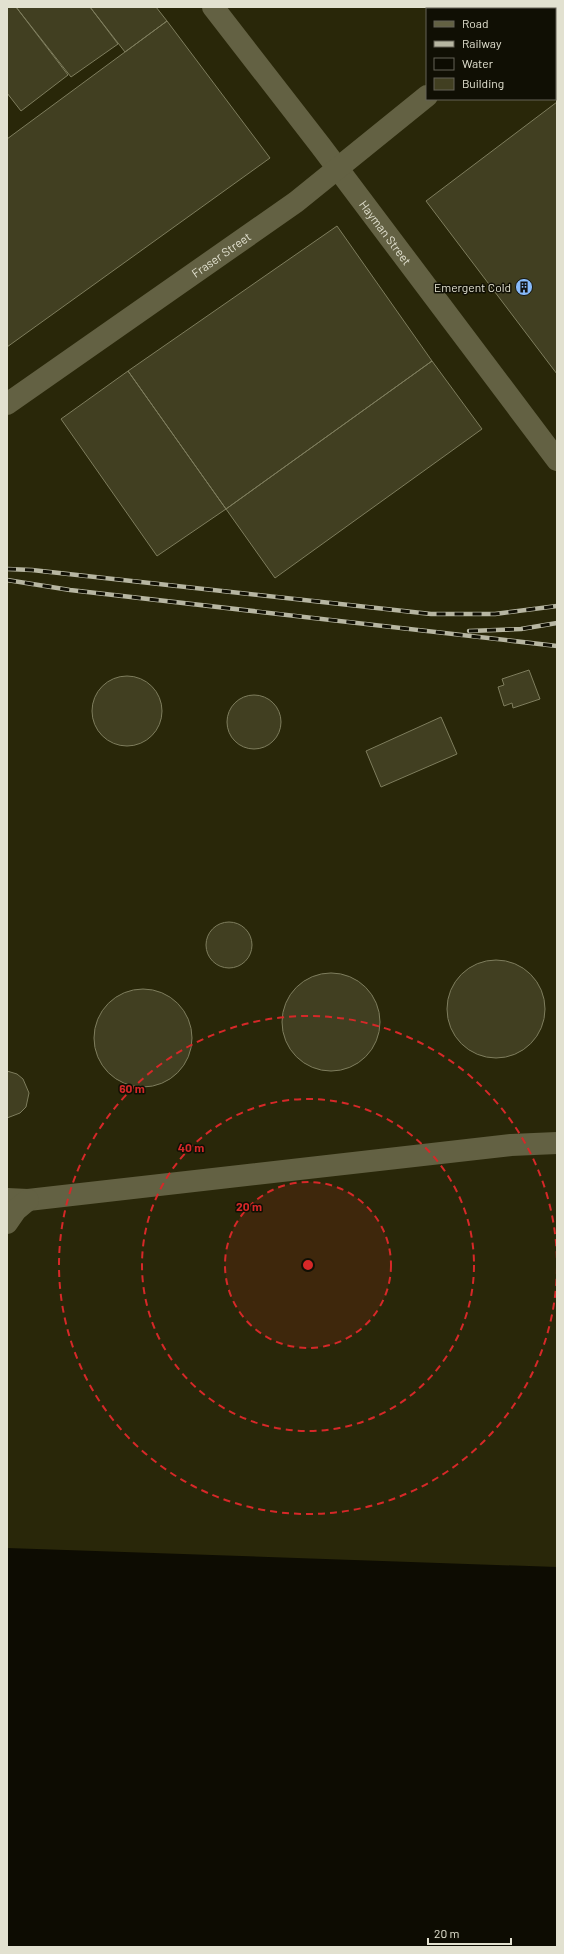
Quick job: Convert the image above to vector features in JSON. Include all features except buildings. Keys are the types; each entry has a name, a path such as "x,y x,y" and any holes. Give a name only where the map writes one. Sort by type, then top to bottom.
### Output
{"street":[{"name":"Hayman Street","path":"213,7 557,460"},
{"name":"Fraser Street","path":"7,404 296,202 426,97"},
{"path":"7,1223 16,1210 18,1200 511,1145 557,1143"}],"water":[{"path":"7,1548 557,1567 557,1947 7,1947"}],"railway":[{"path":"7,569 32,570 431,614 495,614 557,606"},
{"path":"7,580 70,590 557,646"},
{"path":"469,631 521,629 557,623"}],"place":[{"name":"Emergent Cold","path":"524,287"}]}
